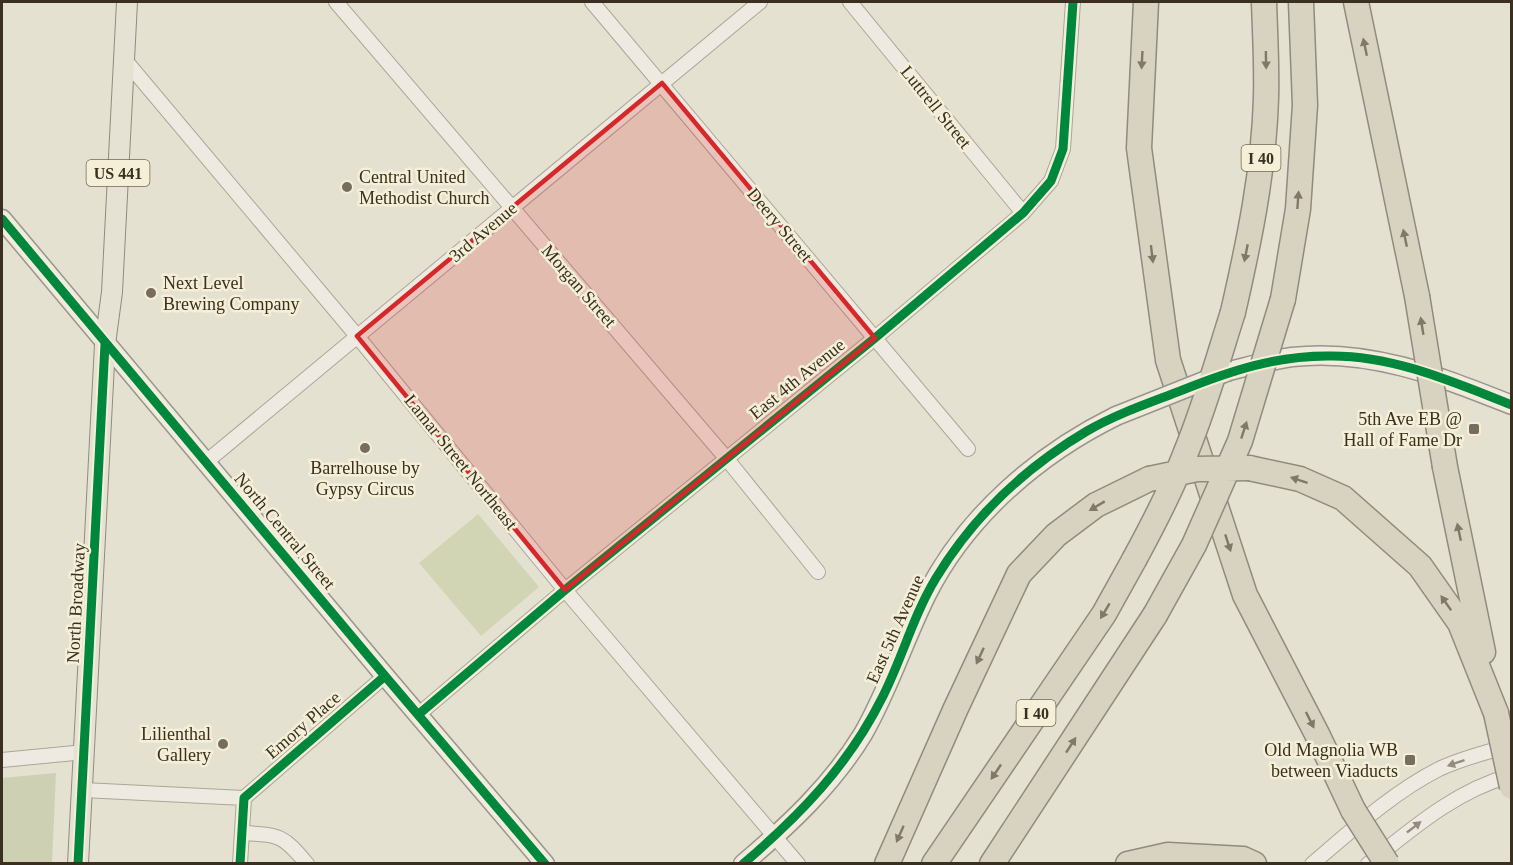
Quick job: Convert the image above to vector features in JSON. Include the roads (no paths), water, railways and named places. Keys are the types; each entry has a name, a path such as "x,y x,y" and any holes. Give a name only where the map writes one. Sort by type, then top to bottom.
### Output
{"highway":[{"path":"1146,2 1139,148 1168,360 1245,595 1318,736 1353,810 1387,864"},
{"name":"I 40","path":"934,864 1104,614 1166,500 1186,454 1233,312 1246,254 1262,152 1266,101 1267,57 1264,2"},
{"name":"I 40","path":"992,864 1155,615 1194,545 1240,441 1283,300 1298,208 1305,105 1301,2"},
{"path":"1356,2 1417,296 1445,467 1512,787"},
{"path":"887,864 960,698 1019,574 1056,535 1096,505 1149,479 1197,469 1249,468 1300,480 1343,498 1420,566 1460,623 1496,713"},
{"path":"1128,864 1168,855 1248,861"}],"main road":[{"name":"North Broadway","path":"78,864 105,344 112,292 127,2"},
{"name":"North Central Street","path":"2,221 545,864"},
{"name":"East 5th Avenue","path":"743,864 774,837 831,779 861,736 884,696 927,594 950,558 989,507 1047,457 1088,430 1116,416 1229,371 1294,357 1333,356 1373,359 1412,368 1512,405"}],"street":[{"name":"Morgan Street","path":"336,2 726,458 818,572"},
{"name":"Deery Street","path":"592,2 968,449"},
{"name":"3rd Avenue","path":"206,462 760,2"},
{"name":"Luttrell Street","path":"850,2 1023,213"},
{"name":"East 4th Avenue","path":"419,714 565,590 874,338 1023,213 1052,181 1063,148 1072,2"},
{"name":"Lamar Street Northeast","path":"125,60 357,336 565,590 798,864"},
{"name":"Emory Place","path":"244,798 385,676"},
{"path":"1312,864 1381,807 1419,780 1441,768 1512,745"},
{"path":"2,760 85,752"},
{"path":"1368,864 1440,807 1494,780 1512,774"},
{"path":"83,790 244,798 240,864"},
{"path":"243,833 278,836 287,841 307,864"}],"place":[{"name":"Central United Methodist Church","path":"347,187"},
{"name":"Next Level Brewing Company","path":"151,293"},
{"name":"5th Ave EB @ Hall of Fame Dr","path":"1474,429"},
{"name":"Barrelhouse by Gypsy Circus","path":"365,448"},
{"name":"Lilienthal Gallery","path":"223,744"},
{"name":"Old Magnolia WB between Viaducts","path":"1410,760"}]}
